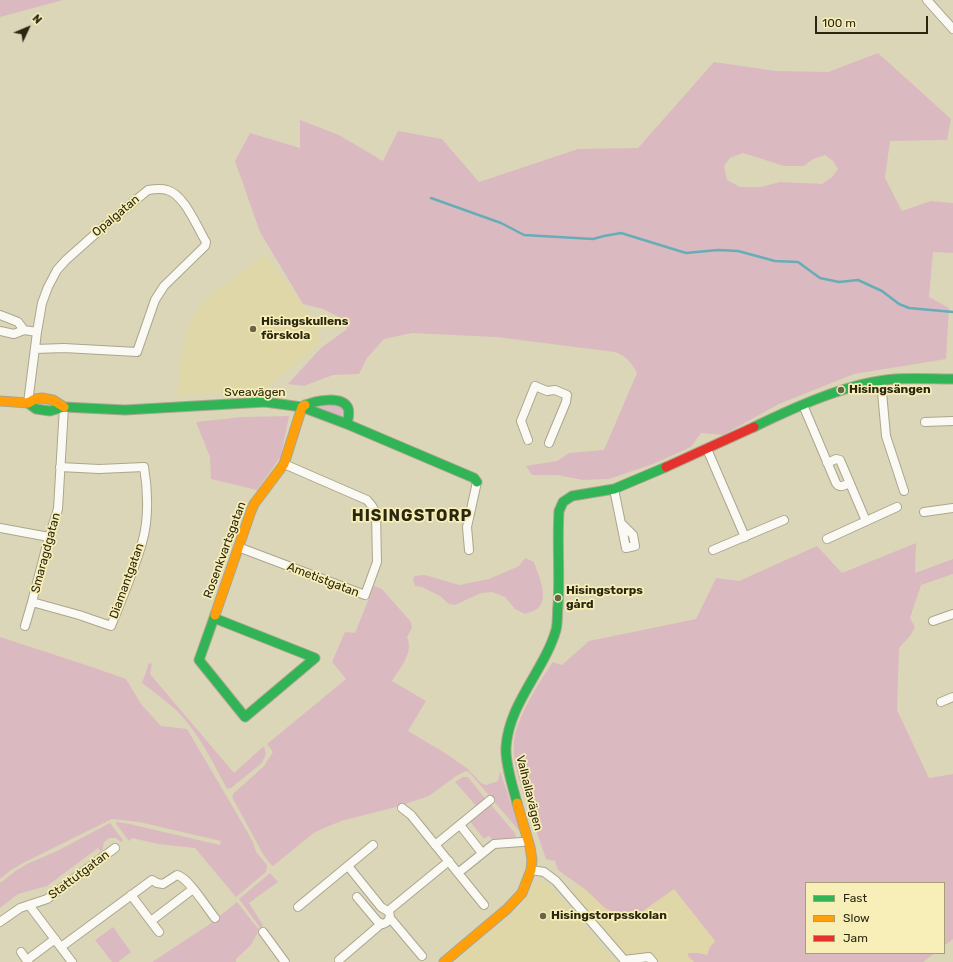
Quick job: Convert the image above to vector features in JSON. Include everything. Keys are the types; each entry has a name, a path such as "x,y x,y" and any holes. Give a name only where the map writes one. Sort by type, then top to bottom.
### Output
{"street":[{"path":"927,0 953,28"},
{"name":"Opalgatan","path":"28,403 34,349 42,303 57,270 109,221 148,190 167,190 176,194 182,201 206,242 205,246 164,286 156,300 137,352 64,348 34,349"},
{"path":"0,315 18,322 24,330"},
{"path":"0,331 14,334 24,330 37,332"},
{"path":"622,524 614,489 708,449 774,417 841,390 859,385 908,378 953,379"},
{"path":"881,381 886,436 904,491"},
{"path":"528,440 521,421 535,386 547,391 555,390 567,395 566,402 549,443"},
{"name":"Sveavägen","path":"0,401 28,403 35,399 42,398 52,400 64,407 125,410 265,402 286,404 302,407 347,424 474,478 477,482"},
{"path":"302,407 307,403 317,401 334,399 342,400 348,407 349,419 347,424"},
{"name":"Sveavägen","path":"28,403 40,411 56,412 64,407"},
{"path":"803,405 837,485 841,487 850,483"},
{"name":"Smaragdgatan","path":"25,626 58,508 64,407"},
{"name":"Rosenkvartsgatan","path":"214,618 316,658 245,717 198,660 254,504 284,464 302,407"},
{"path":"925,422 953,421"},
{"path":"708,449 745,536"},
{"path":"827,462 836,459 840,460 866,521"},
{"name":"Ametistgatan","path":"238,547 365,595 377,562 376,513 372,506 367,500 284,464"},
{"name":"Diamantgatan","path":"32,602 110,626 143,542 147,510 147,484 144,467 99,469 60,467"},
{"path":"469,550 467,527 477,482"},
{"name":"Valhallavägen","path":"444,962 515,902 522,892 531,870 532,860 530,847 512,785 506,758 506,748 510,726 514,713 542,663 556,630 558,598 558,526 560,507 566,499 572,496 614,489"},
{"path":"827,539 897,507"},
{"path":"924,512 953,508"},
{"path":"713,550 784,520"},
{"path":"0,528 49,537"},
{"path":"933,621 953,614"},
{"path":"941,702 953,697"},
{"path":"435,845 490,800"},
{"path":"402,808 410,815 484,905"},
{"path":"460,825 482,853"},
{"path":"458,873 496,843 522,842"},
{"path":"298,907 374,845"},
{"name":"Stattutgatan","path":"0,922 20,908 47,899 114,848"},
{"path":"339,960 381,924 386,923 389,914 449,862"},
{"path":"348,866 422,956"},
{"path":"531,870 544,872 556,881 625,961 649,957 653,962"},
{"path":"61,947 152,880 163,884 177,875 182,876 215,918"},
{"path":"151,921 193,889"},
{"path":"131,895 159,932"},
{"path":"357,897 381,924"},
{"path":"29,905 72,962"},
{"path":"263,932 284,962"},
{"path":"21,952 27,961 55,940"}],"shaded area":[{"path":"0,0 63,0 0,17"},
{"path":"878,53 951,119 947,140 890,141 885,178 902,211 931,201 953,203 953,253 933,252 929,297 949,308 946,359 854,374 779,404 723,435 701,433 691,447 653,464 609,479 583,480 557,475 532,475 526,466 557,461 569,453 604,450 637,373 628,360 615,352 496,337 412,333 384,339 367,358 359,374 333,375 304,386 288,384 321,348 347,329 345,320 323,309 303,304 260,232 235,161 250,133 300,148 300,120 339,135 383,161 398,131 442,139 479,182 578,149 638,148 714,62 776,71 828,72","holes":["743,153 784,166 804,166 813,159 825,155 833,161 838,169 832,177 822,184 780,182 761,187 740,187 727,180 724,166 730,158"]},
{"name":"Hisingskullens förskola","path":"266,255 318,325 320,338 317,346 264,390 240,390 178,397 180,362 186,332 196,310 216,291"},
{"path":"335,404 344,409 342,417 317,406"},
{"path":"289,416 281,456 257,490 211,479 210,457 196,422 242,417"},
{"path":"916,543 915,573 953,559 953,574 921,585 910,618 915,627 910,636 899,648 897,710 929,778 953,774 953,939 945,945 945,882 805,882 805,954 934,954 923,962 694,962 688,956 688,953 707,955 710,947 715,941 674,889 643,911 623,917 605,908 586,890 558,870 555,861 546,859 528,807 514,758 514,741 519,722 535,689 553,662 562,665 589,641 696,619 716,578 739,581 817,546 842,573"},
{"path":"525,558 534,562 542,585 543,597 538,608 525,614 515,609 505,597 492,592 481,593 455,605 449,604 440,596 422,587 415,586 413,579 415,576 425,575 459,585 489,579 519,566"},
{"path":"374,586 382,589 411,622 412,628 407,637 409,649 402,666 392,681 426,701 408,731 445,753 468,769 481,783 486,785 498,781 500,771 521,833 469,772 466,771 456,776 429,796 396,807 341,821 315,832 273,866 263,854 232,797 234,793 264,766 273,752 267,744 346,679 332,662 345,632 355,633"},
{"path":"0,637 126,679 141,704 161,726 187,729 253,842 256,852 267,865 266,872 236,897 195,848 158,844 132,838 129,841 116,824 117,822 125,823 220,845 221,841 139,822 112,819 25,862 11,870 0,879"},
{"path":"149,663 152,664 150,674 234,773 264,746 266,754 262,763 231,788 227,789 204,746 187,722 160,696 142,683"},
{"path":"463,777 468,777 487,801 478,808 455,782"},
{"path":"487,805 491,805 514,832 516,836 514,839 494,841 489,836 484,839 469,820"},
{"path":"110,823 123,840 121,842 116,838 109,838 104,842 102,853 98,848 47,886 18,894 0,908 0,883 27,864 57,851"},
{"path":"270,873 278,882 249,903 263,925 261,929 239,899"},
{"name":"Hisingstorpsskolan","path":"539,880 549,885 615,962 454,962 505,921 518,907 534,884"},
{"path":"580,885 586,890 643,911 674,889 715,941 701,962 654,962 647,954 623,953 571,892"},
{"path":"237,902 259,930 251,945 236,959 236,962 152,962 207,926"},
{"path":"113,927 131,952 118,962 112,962 95,940"}],"waterway":[{"path":"431,198 501,223 524,235 593,239 621,233 686,253 718,250 738,251 775,261 798,262 820,278 839,282 858,280 882,291 899,304 909,308 953,312"}],"traffic: fast":[{"path":"754,427 787,411 841,390 860,385 895,379 953,379"},
{"path":"305,405 328,400 340,401 345,404 349,410 347,424"},
{"path":"28,403 36,409 50,411 64,407 125,410 265,402 302,407 347,424 474,478 477,482"},
{"path":"517,803 508,768 506,747 513,716 544,659 556,630 559,594 559,511 563,502 572,496 614,489 666,467"},
{"path":"214,618 315,658 245,717 199,660 215,615"}],"traffic: slow":[{"path":"0,401 28,403 35,399 42,398 53,400 64,407"},
{"path":"215,615 251,511 254,504 284,464 302,407 305,405"},
{"path":"444,962 507,909 522,893 531,870 532,860 530,847 517,803"}],"traffic: jam":[{"path":"666,467 754,427"}],"place":[{"name":"Hisingskullens förskola","path":"253,329"},
{"name":"Hisingsängen","path":"841,390"},
{"name":"Hisingstorps gård","path":"558,598"},
{"name":"Hisingstorpsskolan","path":"543,916"}],"district":[{"name":"HISINGSTORP","path":"412,516"}]}
